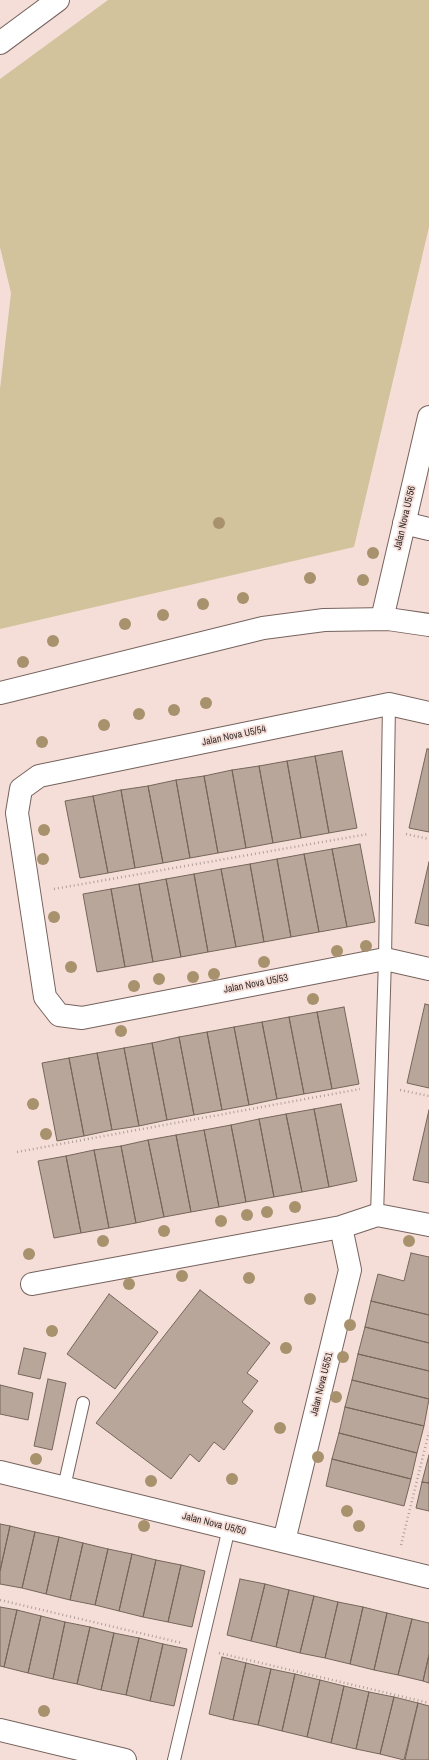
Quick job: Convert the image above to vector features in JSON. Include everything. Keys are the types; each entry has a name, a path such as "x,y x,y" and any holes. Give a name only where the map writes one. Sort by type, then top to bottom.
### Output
{"street":[{"path":"0,44 58,0"},
{"name":"Jalan Nova U5/56","path":"382,619 429,416"},
{"path":"404,523 429,529"},
{"path":"0,693 263,628 324,620 382,619 429,625"},
{"name":"Jalan Nova U5/54","path":"39,776 389,704 429,713"},
{"name":"Jalan Nova U5/53","path":"39,776 21,790 17,813 45,997 59,1015 82,1018 385,959 429,969"},
{"path":"32,1284 341,1227 377,1215 429,1225"},
{"name":"Jalan Nova U5/51","path":"284,1541 350,1270 341,1227"},
{"name":"Jalan Nova U5/50","path":"0,1472 429,1577"},
{"path":"0,1730 125,1760"}],"lane":[{"path":"377,1215 385,959 389,704"},
{"path":"64,1487 83,1403"},
{"path":"174,1760 229,1528"}],"path":[{"path":"29,893 387,830"},
{"path":"17,1152 381,1085 429,1096"},
{"path":"395,1569 429,1432"}],"shaded area":[{"path":"108,0 429,0 429,227 354,547 0,629 0,389 11,293 0,247 0,79"}],"building":[{"path":"427,749 429,749 429,832 409,828"},
{"path":"342,751 357,828 329,833 315,756"},
{"path":"315,756 329,833 301,838 287,761"},
{"path":"287,761 301,838 273,843 259,766"},
{"path":"259,766 273,843 246,848 232,770"},
{"path":"232,770 246,848 218,853 204,776"},
{"path":"204,776 218,853 190,858 176,780"},
{"path":"176,780 190,858 163,863 148,786"},
{"path":"148,786 163,863 135,868 121,790"},
{"path":"121,790 135,868 108,873 93,796"},
{"path":"93,796 108,873 80,878 65,801"},
{"path":"360,844 375,922 347,927 332,849"},
{"path":"332,849 347,927 319,932 304,854"},
{"path":"304,854 319,932 291,937 277,859"},
{"path":"277,859 291,937 264,942 250,864"},
{"path":"429,862 429,926 415,923"},
{"path":"250,864 264,942 236,947 221,869"},
{"path":"221,869 236,947 208,952 194,874"},
{"path":"194,874 208,952 181,957 166,879"},
{"path":"166,879 181,957 153,962 139,884"},
{"path":"139,884 153,962 125,967 111,889"},
{"path":"111,889 125,967 97,972 83,894"},
{"path":"425,1004 429,1005 429,1088 407,1083"},
{"path":"344,1007 359,1084 332,1089 317,1012"},
{"path":"317,1012 332,1089 304,1094 289,1017"},
{"path":"289,1017 304,1094 277,1099 262,1022"},
{"path":"262,1022 277,1099 249,1105 234,1027"},
{"path":"234,1027 249,1105 222,1110 207,1032"},
{"path":"207,1032 222,1110 194,1115 179,1037"},
{"path":"179,1037 194,1115 167,1120 152,1043"},
{"path":"152,1043 167,1120 139,1126 124,1048"},
{"path":"124,1048 139,1126 112,1130 97,1053"},
{"path":"97,1053 112,1130 84,1136 69,1058"},
{"path":"69,1058 84,1136 57,1141 42,1063"},
{"path":"341,1104 357,1181 329,1187 314,1109"},
{"path":"314,1109 329,1187 302,1192 286,1114"},
{"path":"429,1110 429,1183 413,1180"},
{"path":"286,1114 302,1192 274,1197 259,1119"},
{"path":"259,1119 274,1197 246,1202 231,1125"},
{"path":"231,1125 246,1202 219,1207 204,1130"},
{"path":"204,1130 219,1207 191,1212 176,1135"},
{"path":"176,1135 191,1212 164,1217 148,1140"},
{"path":"148,1140 164,1217 136,1223 121,1146"},
{"path":"121,1146 136,1223 109,1228 94,1150"},
{"path":"94,1150 109,1228 81,1233 66,1156"},
{"path":"66,1156 81,1233 54,1238 38,1161"},
{"path":"411,1253 429,1257 429,1315 371,1301 378,1274 404,1281"},
{"path":"200,1290 270,1343 247,1373 258,1381 242,1402 253,1411 224,1450 214,1442 199,1462 190,1454 171,1479 96,1423"},
{"path":"109,1294 158,1332 115,1389 67,1354"},
{"path":"371,1301 429,1315 429,1343 365,1327"},
{"path":"365,1327 429,1343 429,1371 358,1354"},
{"path":"24,1348 46,1353 40,1379 18,1374"},
{"path":"358,1354 429,1371 429,1399 352,1380"},
{"path":"48,1379 66,1383 52,1450 34,1446"},
{"path":"352,1380 429,1399 424,1426 345,1407"},
{"path":"0,1385 33,1393 28,1420 0,1414"},
{"path":"345,1407 424,1426 417,1453 339,1433"},
{"path":"339,1433 417,1453 411,1479 332,1459"},
{"path":"429,1455 429,1483 422,1482"},
{"path":"332,1459 411,1479 404,1506 326,1486"},
{"path":"422,1482 429,1483 429,1511 416,1508"},
{"path":"0,1524 10,1526 0,1571"},
{"path":"10,1526 35,1532 22,1588 0,1584 0,1571"},
{"path":"35,1532 59,1537 46,1594 22,1588"},
{"path":"59,1537 83,1543 70,1600 46,1594"},
{"path":"83,1543 108,1549 95,1605 70,1600"},
{"path":"108,1549 132,1554 119,1611 95,1605"},
{"path":"132,1554 156,1560 143,1617 119,1611"},
{"path":"156,1560 181,1565 168,1622 143,1617"},
{"path":"181,1565 205,1571 192,1627 168,1622"},
{"path":"240,1579 265,1584 251,1641 227,1635"},
{"path":"265,1584 289,1590 276,1647 251,1641"},
{"path":"289,1590 314,1596 300,1653 276,1647"},
{"path":"314,1596 338,1602 325,1658 300,1653"},
{"path":"338,1602 363,1607 350,1664 325,1658"},
{"path":"0,1607 17,1610 4,1667 0,1666"},
{"path":"363,1607 387,1613 374,1670 350,1664"},
{"path":"17,1610 41,1616 28,1673 4,1667"},
{"path":"387,1613 412,1619 398,1675 374,1670"},
{"path":"41,1616 65,1622 53,1679 28,1673"},
{"path":"412,1619 429,1623 429,1655 423,1681 398,1675"},
{"path":"65,1622 90,1627 77,1684 53,1679"},
{"path":"90,1627 114,1633 101,1690 77,1684"},
{"path":"114,1633 139,1638 126,1695 101,1690"},
{"path":"139,1638 163,1644 150,1701 126,1695"},
{"path":"163,1644 187,1649 174,1706 150,1701"},
{"path":"429,1655 429,1683 423,1681"},
{"path":"222,1657 246,1663 233,1720 209,1714"},
{"path":"246,1663 271,1669 258,1725 233,1720"},
{"path":"271,1669 295,1674 282,1731 258,1725"},
{"path":"295,1674 320,1680 307,1737 282,1731"},
{"path":"320,1680 344,1686 331,1743 307,1737"},
{"path":"344,1686 369,1692 356,1749 331,1743"},
{"path":"369,1692 394,1697 380,1754 356,1749"},
{"path":"394,1697 418,1703 404,1760 380,1754"},
{"path":"418,1703 429,1706 429,1760 405,1760"}]}
